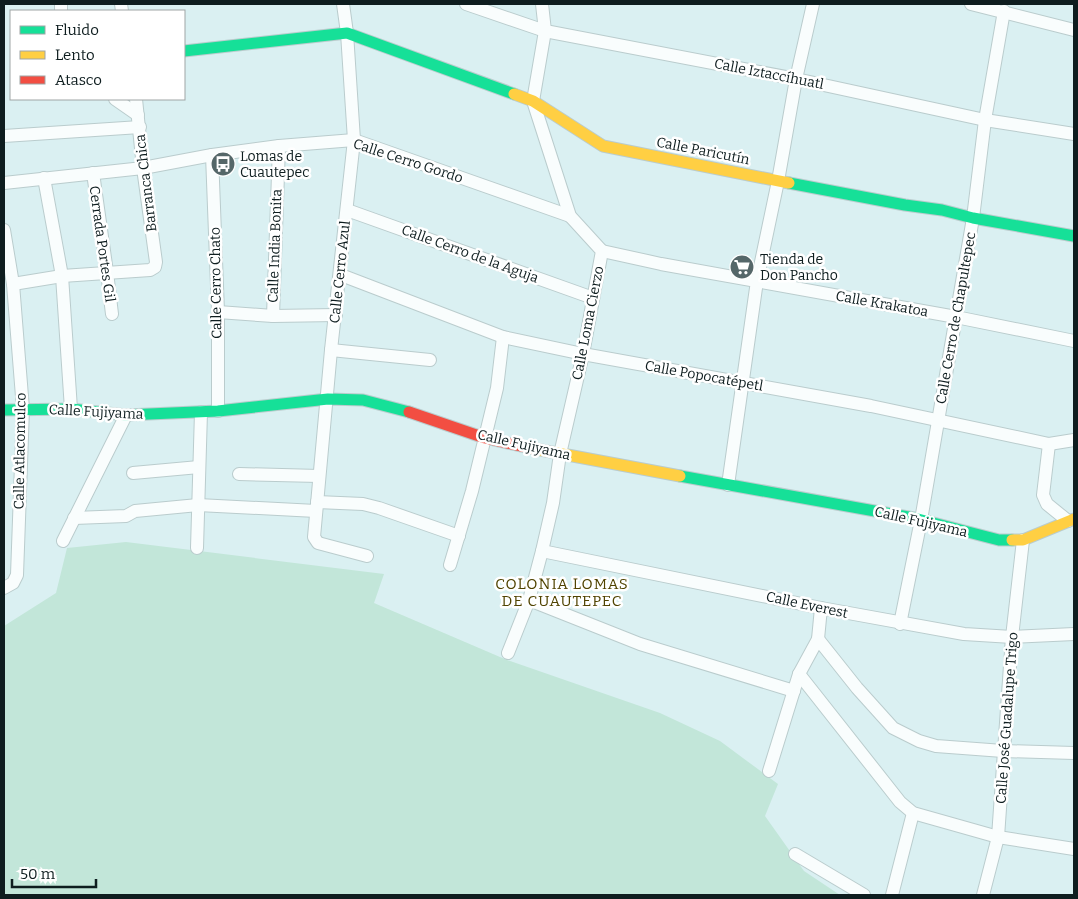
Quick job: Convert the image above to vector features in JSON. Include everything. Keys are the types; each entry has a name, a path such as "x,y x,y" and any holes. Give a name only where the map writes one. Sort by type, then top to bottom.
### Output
{"street":[{"name":"Calle Cerro Azul","path":"343,4 347,33 354,140 341,275 331,350 328,400 316,507 315,540 318,543 367,556"},
{"name":"Calle Iztaccíhuatl","path":"466,4 546,31 796,79 985,120 1074,134"},
{"name":"Calle Loma Cierzo","path":"508,653 529,600 542,551 560,454 583,354 602,251 570,216 533,101 546,31 542,4"},
{"path":"728,484 757,281 778,181 796,79 813,4"},
{"path":"971,4 1074,30"},
{"name":"Calle Cerro de Chapultepec","path":"900,624 921,520 973,218 985,120 1004,11"},
{"path":"185,52 347,33"},
{"name":"Calle Paricutín","path":"347,33 533,101 603,146 778,181 1074,236"},
{"path":"116,100 139,121"},
{"name":"Barranca Chica","path":"108,272 150,270 155,267 156,262 136,100"},
{"path":"4,136 139,121"},
{"name":"Calle Cerro Gordo","path":"4,183 143,168 212,155 279,146 354,140 570,216"},
{"name":"Calle India Bonita","path":"273,316 279,146"},
{"name":"Calle Cerro Chato","path":"212,155 218,312 218,411"},
{"name":"Cerrada Portes Gil","path":"93,173 108,272 112,314"},
{"path":"44,178 62,276 71,409"},
{"name":"Calle Cerro de la Aguja","path":"347,210 593,298"},
{"name":"Calle Atlacomulco","path":"4,230 13,284 22,409 17,576 9,586"},
{"name":"Calle Krakatoa","path":"602,251 1074,341"},
{"path":"13,284 62,276 108,272"},
{"name":"Calle Popocatépetl","path":"341,275 503,337 742,384 771,387 938,419 1049,444 1074,440"},
{"path":"218,312 273,316 336,315"},
{"path":"450,565 497,388 503,337"},
{"path":"331,350 430,360"},
{"name":"Calle Fujiyama","path":"4,410 71,409 126,415 218,411 328,400 363,400 398,408 485,438 560,454 921,520 999,540 1023,540"},
{"path":"197,548 201,412"},
{"path":"63,541 126,415"},
{"path":"1049,444 1043,495 1047,504 1071,520"},
{"path":"133,474 199,467"},
{"path":"239,474 319,476"},
{"path":"74,518 126,516 135,511 198,505 316,507 363,504 459,536"},
{"path":"1023,540 1071,520"},
{"name":"Calle José Guadalupe Trigo","path":"983,895 998,837 1012,637 1023,540"},
{"name":"Calle Everest","path":"542,551 900,624 964,634 1012,637 1074,634"},
{"path":"529,600 640,644 794,692"},
{"path":"770,771 799,674 818,639 821,608"},
{"path":"818,639 857,688 893,728 918,741 936,746 1003,751 1074,753"},
{"path":"799,674 900,802 913,814 998,837 1074,849"},
{"path":"892,895 913,814"},
{"path":"795,854 864,895"}],"green space":[{"path":"126,542 384,574 374,603 507,660 660,713 720,741 778,784 765,816 804,871 840,895 4,895 4,626 56,593 67,548"}],"traffic: fast":[{"path":"185,51 347,33 514,94"},
{"path":"789,183 1074,236"},
{"path":"4,410 71,409 126,415 218,411 328,399 363,400 409,412"},
{"path":"680,476 914,518 999,540 1012,540"}],"traffic: slow":[{"path":"514,94 533,101 603,146 789,183"},
{"path":"530,448 680,476"},
{"path":"1012,540 1023,540 1074,519"}],"traffic: jam":[{"path":"409,412 485,438 530,448"}],"place":[{"name":"Lomas de Cuautepec","path":"223,164"},
{"name":"Tienda de Don Pancho","path":"742,267"}],"district":[{"name":"COLONIA LOMAS DE CUAUTEPEC","path":"562,592"}]}
